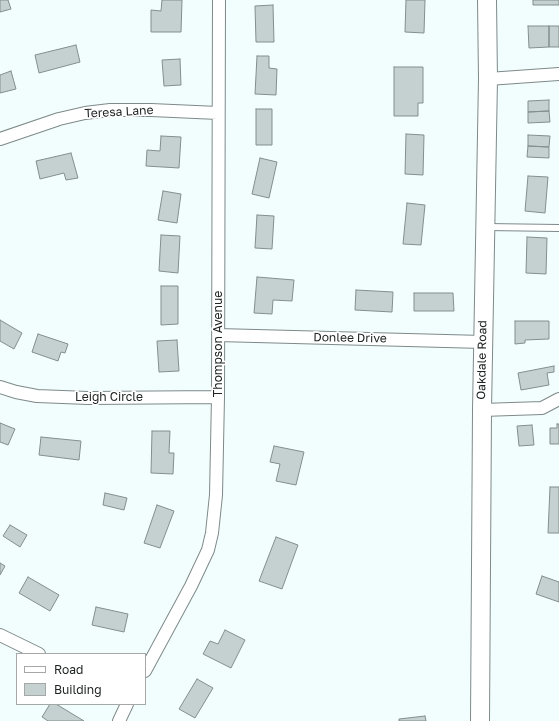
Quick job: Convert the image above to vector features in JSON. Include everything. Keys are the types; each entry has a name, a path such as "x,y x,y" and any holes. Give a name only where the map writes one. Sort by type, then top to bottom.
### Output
{"main road":[{"name":"Oakdale Road","path":"480,721 482,410 488,79 487,0"}],"street":[{"name":"Thompson Avenue","path":"146,669 191,586 208,550 212,533 216,494 218,397 219,0"},
{"path":"488,79 559,74"},
{"name":"Teresa Lane","path":"0,139 59,119 84,113 110,110 151,110 218,113"},
{"name":"Donlee Drive","path":"218,336 483,342"},
{"name":"Leigh Circle","path":"0,388 37,396 88,398 218,397"},
{"path":"482,410 542,408 559,399"},
{"path":"0,635 37,653"},
{"path":"119,721 127,705"}],"lane":[{"path":"485,227 559,228"}],"building":[{"path":"0,0 8,0 11,9 0,12"},
{"path":"162,0 182,0 181,32 151,32 151,10 161,11"},
{"path":"406,0 425,0 424,33 405,32"},
{"path":"533,0 559,0 559,5 533,5"},
{"path":"273,5 274,42 256,42 255,6"},
{"path":"528,26 549,26 549,47 529,48"},
{"path":"549,26 559,26 559,47 549,47"},
{"path":"76,45 80,62 39,73 35,55"},
{"path":"257,56 269,56 269,68 277,69 276,95 255,94"},
{"path":"180,59 181,85 164,86 162,60"},
{"path":"394,67 423,67 423,103 418,103 418,116 394,116"},
{"path":"11,71 16,89 0,93 0,75"},
{"path":"549,100 549,111 528,112 528,101"},
{"path":"256,109 272,109 272,145 256,145"},
{"path":"549,111 550,122 528,123 528,112"},
{"path":"406,134 424,135 423,175 405,174"},
{"path":"528,135 550,136 549,147 528,146"},
{"path":"161,136 181,137 179,168 146,166 147,150 160,151"},
{"path":"528,146 549,147 549,158 527,157"},
{"path":"71,153 78,178 66,180 64,173 40,179 36,161"},
{"path":"260,158 277,162 269,198 252,194"},
{"path":"528,176 548,177 545,213 525,211"},
{"path":"163,191 181,194 177,223 158,220"},
{"path":"407,203 425,205 421,245 403,244"},
{"path":"257,215 274,216 272,249 255,248"},
{"path":"161,235 180,236 178,273 159,271"},
{"path":"527,237 547,238 546,274 526,273"},
{"path":"257,277 294,280 292,301 273,300 272,314 254,313"},
{"path":"161,286 178,286 178,324 161,325"},
{"path":"356,290 393,292 392,312 355,310"},
{"path":"414,293 453,293 454,311 414,311"},
{"path":"0,320 22,333 14,349 0,341"},
{"path":"515,321 549,321 549,339 525,340 525,343 515,344"},
{"path":"38,334 68,344 65,353 61,352 58,361 32,352"},
{"path":"177,340 179,371 159,372 157,341"},
{"path":"554,366 554,372 547,373 549,385 521,390 518,373"},
{"path":"0,423 15,429 8,445 0,442"},
{"path":"557,424 559,424 559,444 550,444 550,428 557,428"},
{"path":"532,425 534,445 519,446 517,426"},
{"path":"152,431 170,431 169,453 174,453 173,474 151,473"},
{"path":"41,437 81,441 79,460 39,455"},
{"path":"274,446 304,452 296,485 276,481 280,464 270,462"},
{"path":"550,487 559,487 559,533 548,533"},
{"path":"105,493 127,498 124,510 103,505"},
{"path":"157,505 174,511 160,548 144,543"},
{"path":"10,525 27,535 20,547 3,536"},
{"path":"276,537 298,545 282,589 259,581"},
{"path":"0,563 5,566 0,575"},
{"path":"542,576 559,582 559,602 536,594"},
{"path":"28,577 59,595 50,611 19,593"},
{"path":"96,607 128,614 124,632 92,625"},
{"path":"225,630 245,640 231,668 203,654 210,641 218,644"},
{"path":"197,679 213,688 195,718 179,709"},
{"path":"49,705 58,705 84,721 48,721 42,717"},
{"path":"425,716 426,721 399,721 399,719"}]}
